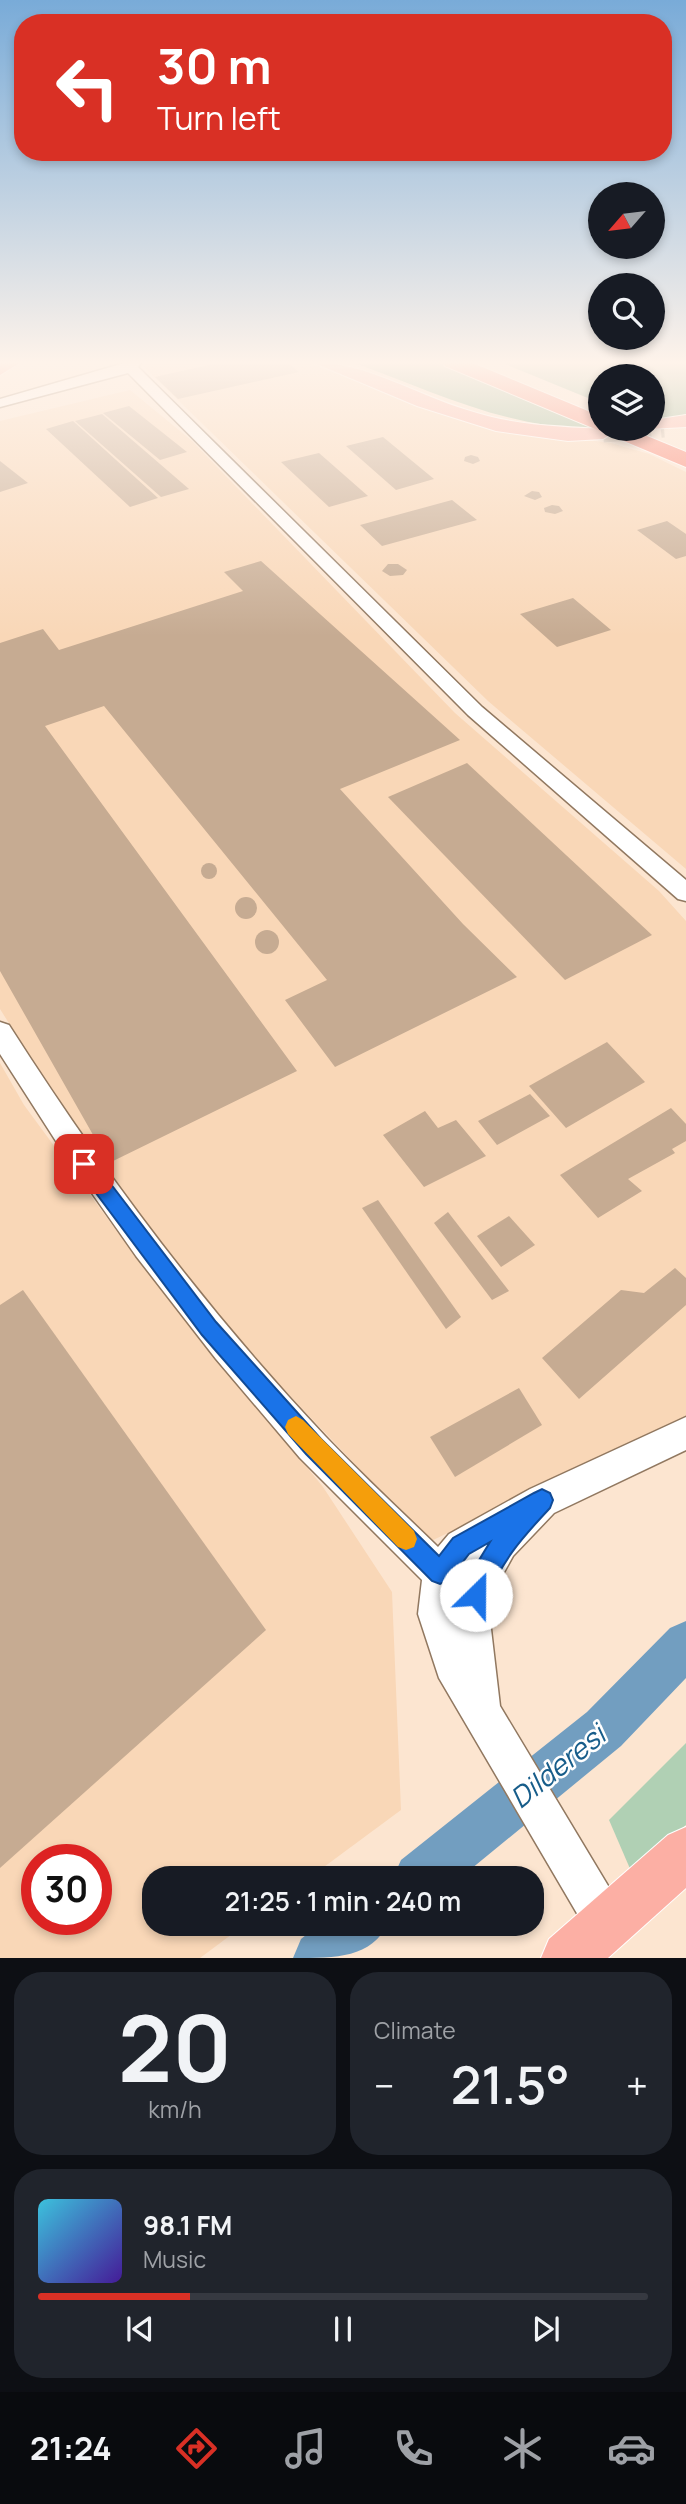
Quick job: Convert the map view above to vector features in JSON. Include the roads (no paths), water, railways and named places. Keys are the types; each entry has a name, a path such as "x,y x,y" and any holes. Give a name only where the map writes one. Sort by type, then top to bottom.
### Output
{"highway":[{"path":"670,453 686,460"}],"main road":[{"path":"568,1958 597,1905 686,1853"}],"street":[{"path":"220,453 475,711 686,893"},
{"path":"0,1032 99,1186 209,1329 313,1447 440,1573"},
{"path":"597,1905 452,1665 436,1614 440,1573 461,1546 542,1500 686,1433"},
{"path":"483,1713 471,1612 481,1578 501,1544 542,1500"}],"waterway":[{"name":"Dilderesi","path":"434,1866 604,1729 686,1644"},
{"name":"Dilderesi","path":"320,1958 347,1936"}]}
